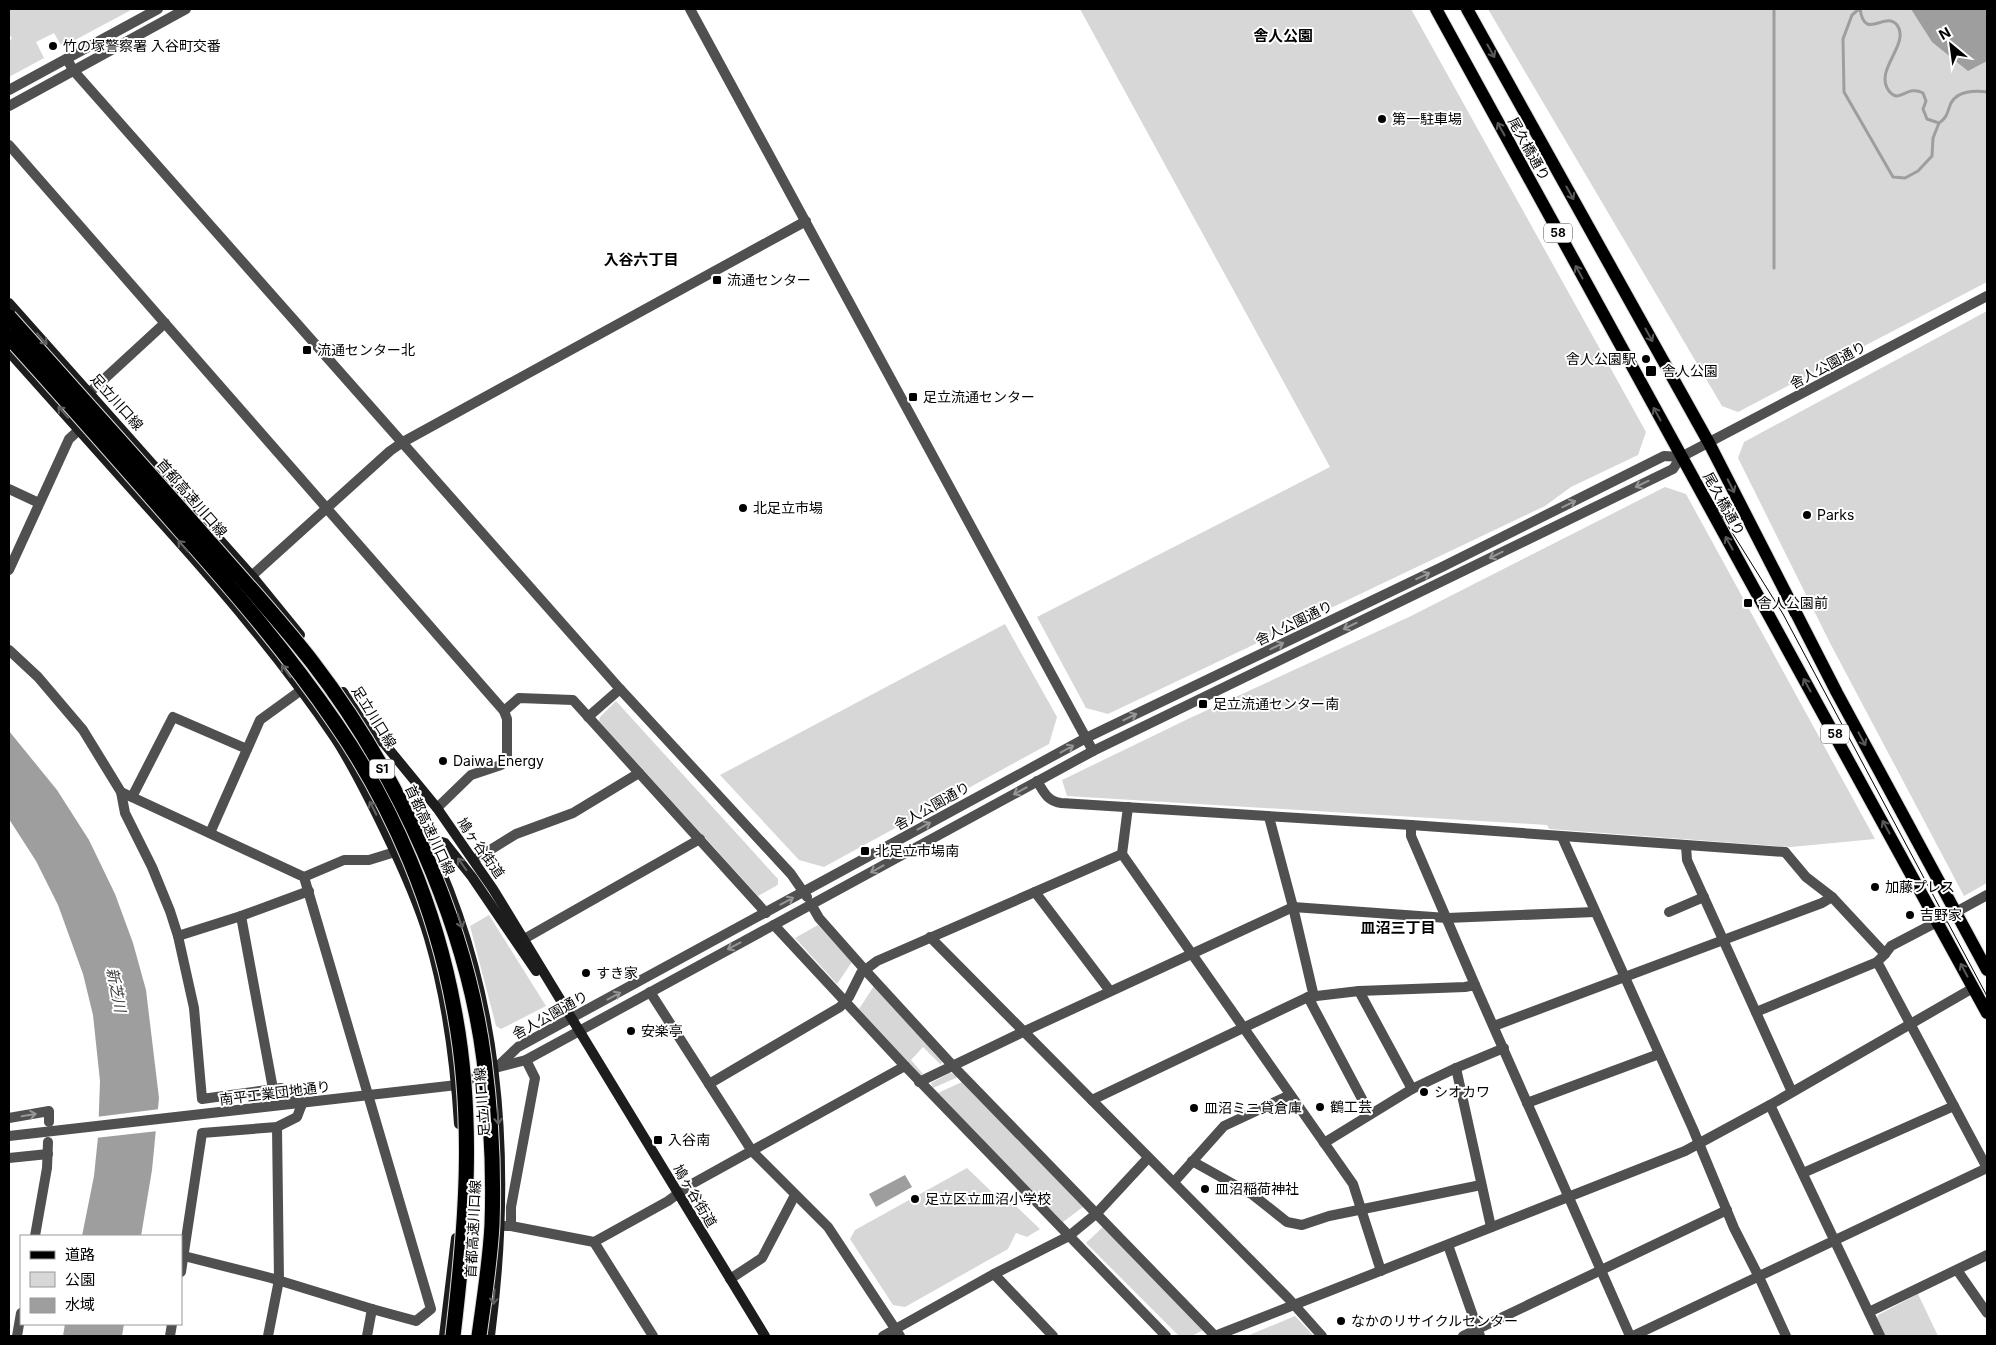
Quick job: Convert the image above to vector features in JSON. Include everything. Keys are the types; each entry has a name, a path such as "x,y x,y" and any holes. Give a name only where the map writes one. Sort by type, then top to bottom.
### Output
{"highway":[{"name":"首都高速川口線","path":"9,317 263,603 313,663 350,716 388,780 418,837 444,901 462,959 484,1058 492,1180 492,1228 480,1336"},
{"name":"首都高速川口線","path":"9,337 246,605 298,670 338,726 374,786 402,844 426,904 444,962 461,1054 466,1107 468,1167 466,1220 454,1336"}],"main road":[{"name":"尾久橋通り","path":"1436,9 1987,1013"},
{"name":"尾久橋通り","path":"1467,9 1709,443 1837,693 1987,970"},
{"name":"足立川口線","path":"9,303 252,576 312,651 353,706 373,738 428,840 451,895 472,961 487,1021 495,1068 500,1172 506,1226 490,1336"},
{"name":"足立川口線","path":"9,352 228,597 336,740 395,852 420,910 436,966 451,1038 457,1085 460,1180 450,1296 444,1336"},
{"name":"鳩ヶ谷街道","path":"353,706 437,808 474,860 765,1336"},
{"name":"鳩ヶ谷街道","path":"428,840 439,840 451,849 571,1018"},
{"path":"395,852 428,840"}],"street":[{"path":"9,90 158,9"},
{"path":"9,106 186,9"},
{"path":"690,9 1093,751"},
{"path":"67,59 73,70 620,689 791,874 819,918 865,970 953,1066 1215,1336 1685,1151 1770,1105 1973,988"},
{"path":"9,145 504,711 507,719 507,759 501,765 471,775 437,808"},
{"path":"228,597 403,442 806,221"},
{"name":"舎人公園通り","path":"495,1068 526,1060 1093,751 1673,469 1681,457 1987,296"},
{"path":"90,392 165,323"},
{"path":"9,570 69,439 79,430"},
{"name":"舎人公園通り","path":"495,1068 518,1047 1086,738 1442,567 1664,456 1681,457"},
{"path":"9,489 39,503"},
{"path":"9,650 38,677 83,730 121,792 125,813 152,867 178,936 194,1008 202,1099 281,1088 296,1096 302,1104 297,1117 277,1127 202,1133 182,1267"},
{"path":"588,717 620,689"},
{"path":"210,833 260,720 300,691"},
{"path":"504,711 520,698 573,700 766,913"},
{"path":"132,797 173,717 247,749"},
{"path":"474,860 516,834 573,813 639,773"},
{"path":"1037,781 1052,802 1411,825 1562,838 1785,852 1806,877 1832,897 1881,958 1910,1024 1987,1168 1632,1336 1600,1270 1475,985 1411,836 1411,825"},
{"path":"121,792 304,877 431,1309 416,1320 372,1309 279,1280 184,1256"},
{"path":"1128,807 1122,854 1353,1184 1381,1271"},
{"path":"1269,817 1293,906 1311,997 1370,1114"},
{"path":"1562,838 1700,1143 1727,1210 1786,1336"},
{"path":"524,939 700,839"},
{"path":"1686,846 1687,860 1792,1092"},
{"path":"304,877 344,860 369,860 395,852"},
{"path":"709,1084 840,1007 849,997 861,973 877,961 1122,854"},
{"path":"178,936 241,916 309,891"},
{"path":"1034,892 1110,991"},
{"path":"1756,1012 1881,958 1891,946 1987,895"},
{"path":"1669,912 1704,897"},
{"path":"1494,1026 1822,903 1832,897"},
{"path":"919,1082 1293,906 1447,918 1595,912"},
{"path":"241,916 273,1089"},
{"path":"774,925 919,1082 1166,1336"},
{"path":"930,937 1289,1298 1322,1336"},
{"path":"1092,1100 1311,997 1475,985"},
{"path":"650,992 752,1150 828,1227 898,1333"},
{"path":"1359,992 1412,1089"},
{"path":"1324,1143 1412,1089 1504,1048"},
{"path":"1527,1103 1659,1054"},
{"path":"526,1060 534,1078 512,1207 506,1226 594,1242 678,1194 690,1184 905,1066"},
{"name":"南平工業団地通り","path":"9,1136 457,1085 495,1068"},
{"path":"1456,1068 1491,1228"},
{"path":"1174,1182 1224,1126 1290,1095"},
{"path":"1770,1105 1880,1336"},
{"path":"1803,1173 1954,1106"},
{"path":"9,1118 49,1111 49,1122"},
{"path":"268,1336 279,1280 277,1127"},
{"path":"35,1235 47,1168 48,1142"},
{"path":"9,1158 48,1154"},
{"path":"883,1336 898,1333 994,1274 1069,1236 1097,1213 1148,1158"},
{"path":"1192,1161 1253,1195 1286,1222 1302,1225 1329,1216 1481,1185"},
{"path":"730,1279 762,1258 795,1194"},
{"path":"1463,1336 1479,1333 1600,1270 1727,1210"},
{"path":"594,1242 654,1336"},
{"path":"1448,1245 1479,1333"},
{"path":"1869,1312 1987,1255"},
{"path":"1957,1270 1987,1312"},
{"path":"994,1274 1047,1335"},
{"path":"367,1336 372,1309"},
{"path":"17,1336 20,1320"}],"green space":[{"path":"9,9 133,9 62,47 54,33 36,42 44,58 9,77 9,42 12,38 9,35"},
{"path":"1080,9 1411,9 1646,432 1638,455 1571,487 1545,506 1108,714 1086,708 1037,617 1330,467"},
{"path":"1488,9 1987,9 1987,282 1738,412 1722,406"},
{"path":"1987,311 1987,883 1964,896 1830,643 1738,458 1744,442"},
{"path":"1665,487 1686,494 1875,839 1791,847 1549,829 1547,825 1067,796 1062,780 1190,718 1411,616"},
{"path":"1005,624 1057,717 1049,744 824,867 799,860 720,775"},
{"path":"616,701 778,879 776,886 758,896 599,721 600,717"},
{"path":"489,915 546,1006 501,1029 496,1026 470,926"},
{"path":"818,925 852,962 837,984 795,938"},
{"path":"874,986 942,1062 941,1065 923,1047 911,1060 923,1074 920,1075 859,1009"},
{"path":"950,1073 958,1077 933,1088 931,1083"},
{"path":"962,1082 1083,1207 1063,1222 938,1093"},
{"path":"967,1168 995,1195 1000,1191 1040,1229 1027,1237 1016,1233 1008,1249 905,1307 893,1305 850,1239 855,1230"},
{"path":"1103,1227 1203,1330 1192,1336 1179,1336 1086,1243"},
{"path":"1918,1294 1938,1336 1884,1336 1876,1320 1878,1315"},
{"path":"1295,1316 1314,1336 1247,1336"}],"water":[{"path":"1911,9 1987,9 1987,61 1968,71 1932,42"},
{"name":"新芝川","path":"9,731 57,790 89,840 115,894 133,943 146,990 159,1098 152,1170 141,1235 82,1235 94,1176 98,1137 100,1081 93,1015 83,974 58,905 36,861 9,819"},
{"path":"905,1175 912,1187 876,1207 869,1194"},
{"path":"65,1325 124,1325 122,1336 63,1336"}],"pier":[{"path":"160,1109 158,1131 95,1138 96,1117"}],"waterway":[{"path":"1859,9 1852,15 1843,39 1844,92 1893,177 1905,178 1918,171 1932,156 1933,138 1939,123"},
{"path":"1860,9 1866,23 1871,25 1892,21 1897,25 1900,32 1899,40 1885,74 1885,83 1893,95 1897,96 1912,91 1923,93 1926,101 1923,109 1927,119 1939,123 1942,121 1951,103 1957,96 1972,91 1987,92"},
{"path":"1774,11 1774,268"}],"tram line":[{"path":"1441,9 1640,376 1710,497 1783,614 1987,996"},
{"path":"1470,9 1666,363 1739,505 1791,616"},
{"path":"1518,124 1538,160"}],"place":[{"name":"竹の塚警察署 入谷町交番","path":"53,46"},
{"name":"第一駐車場","path":"1382,119"},
{"name":"流通センター","path":"717,280"},
{"name":"流通センター北","path":"307,350"},
{"name":"舎人公園駅","path":"1646,359"},
{"name":"舎人公園","path":"1651,371"},
{"name":"足立流通センター","path":"913,397"},
{"name":"北足立市場","path":"743,508"},
{"name":"Parks","path":"1807,515"},
{"name":"舎人公園前","path":"1748,603"},
{"name":"足立流通センター南","path":"1203,704"},
{"name":"Daiwa Energy","path":"443,761"},
{"name":"北足立市場南","path":"865,851"},
{"name":"加藤プレス","path":"1875,887"},
{"name":"吉野家","path":"1910,915"},
{"name":"すき家","path":"586,973"},
{"name":"安楽亭","path":"631,1031"},
{"name":"シオカワ","path":"1424,1092"},
{"name":"鶴工芸","path":"1320,1107"},
{"name":"皿沼ミニ貸倉庫","path":"1194,1108"},
{"name":"入谷南","path":"658,1140"},
{"name":"皿沼稲荷神社","path":"1205,1189"},
{"name":"足立区立皿沼小学校","path":"915,1199"},
{"name":"なかのリサイクルセンター","path":"1341,1321"}],"district":[{"name":"舎人公園","path":"1283,36"},
{"name":"入谷六丁目","path":"641,260"},
{"name":"皿沼三丁目","path":"1398,928"}]}
